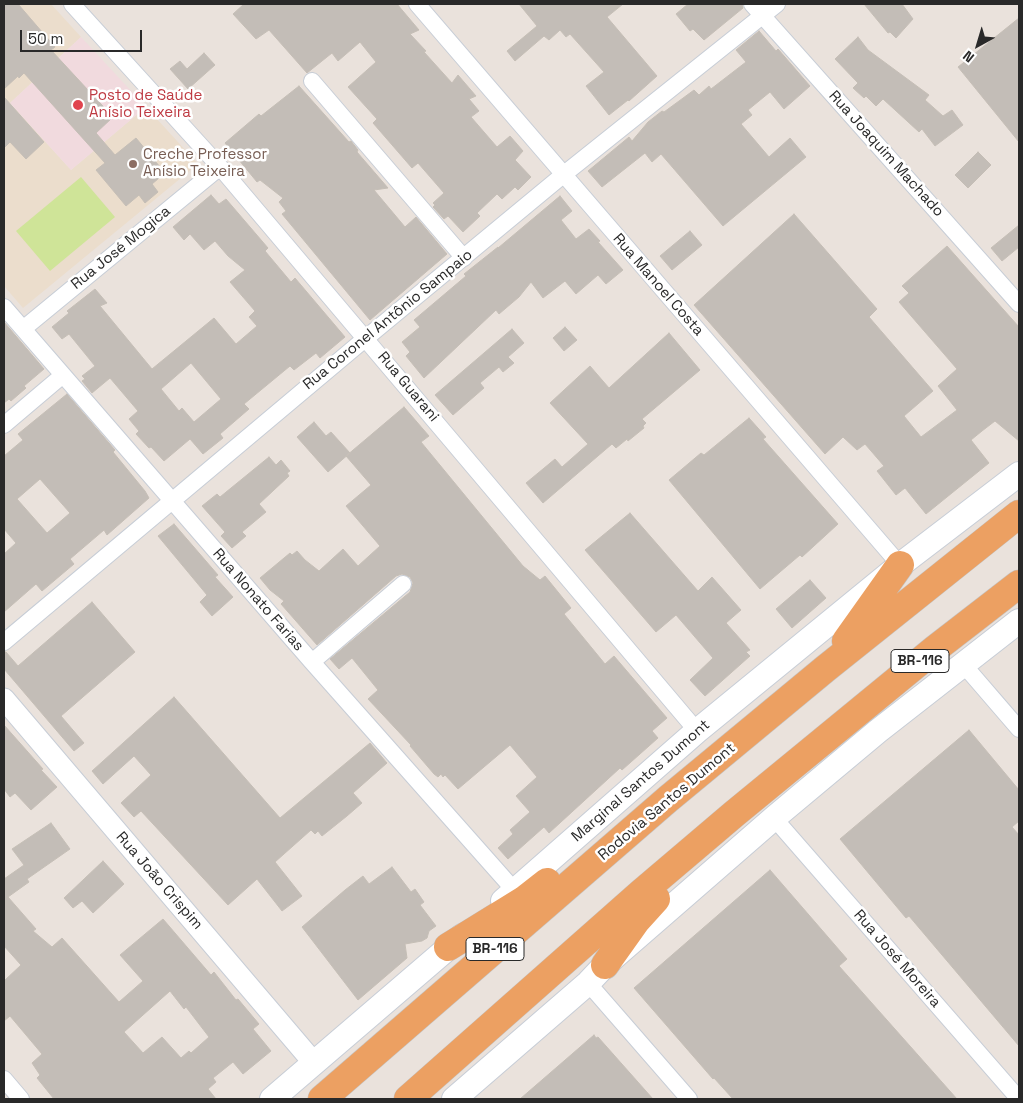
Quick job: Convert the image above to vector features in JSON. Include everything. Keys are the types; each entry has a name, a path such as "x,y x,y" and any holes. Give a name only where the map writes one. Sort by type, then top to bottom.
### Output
{"highway":[{"name":"Rodovia Santos Dumont","path":"322,1099 668,799 825,669 1019,514"},
{"path":"825,669 900,564"},
{"name":"BR-116","path":"408,1099 641,893 734,814 935,649 1019,584"},
{"path":"448,947 524,900 588,850 668,799"},
{"path":"597,974 637,920 692,863 734,814"}],"main road":[{"name":"Marginal Santos Dumont","path":"272,1099 515,891 697,731 900,564 1019,474"},
{"name":"BR-116","path":"454,1099 774,818 878,731 1019,621"}],"street":[{"name":"Rua Guarani","path":"72,4 220,167 697,731"},
{"name":"Rua Manoel Costa","path":"417,4 900,564"},
{"name":"Rua Coronel Antônio Sampaio","path":"4,642 366,338 564,175 757,9 777,4"},
{"name":"Rua Joaquim Machado","path":"757,9 1019,304"},
{"path":"312,81 464,258"},
{"name":"Rua José Mogica","path":"23,328 220,167"},
{"name":"Rua Nonato Farias","path":"4,307 312,662 515,891"},
{"path":"4,425 64,375"},
{"path":"312,662 403,584"},
{"path":"963,664 1019,729"},
{"name":"Rua João Crispim","path":"4,699 314,1063"},
{"name":"Rua José Moreira","path":"774,818 1019,1099"},
{"path":"597,974 690,1099"},
{"path":"4,1079 21,1099"}],"shaded area":[{"path":"4,4 51,4 81,37 10,103 71,170 146,107 198,164 23,308 4,286"},
{"name":"Posto de Saúde Anísio Teixeira","path":"81,37 146,107 71,170 10,103"}],"green space":[{"path":"81,177 115,217 50,271 16,231"}],"building":[{"path":"4,4 18,4 55,47 51,50 113,117 96,133 115,155 136,138 165,173 152,184 158,192 145,203 139,195 126,206 96,170 105,163 24,73 4,89"},
{"path":"244,4 397,4 419,30 410,34 426,51 424,52 452,83 458,75 476,96 469,99 479,111 471,117 497,147 510,136 523,151 515,160 531,177 518,190 515,187 502,199 497,194 477,213 480,216 463,232 448,216 444,219 433,207 435,205 433,203 444,193 418,163 412,168 373,123 377,119 348,87 376,62 360,42 338,61 332,53 307,73 269,30 256,39 233,14"},
{"path":"519,4 623,4 607,17 657,76 629,101 609,115 586,86 604,72 570,34 566,37 560,30 549,40 544,36 515,61 507,51 537,26"},
{"path":"688,4 742,4 743,8 704,40 693,29 690,31 676,14"},
{"path":"864,4 902,4 913,19 896,38 890,32 888,33"},
{"path":"1019,18 1019,142 958,67"},
{"path":"759,31 776,51 778,49 810,86 784,109 770,92 748,110 752,115 741,124 769,157 790,138 806,157 723,226 661,154 652,162 645,153 602,187 588,171 629,137 632,141 648,122 662,111 664,112 694,90 699,95 709,86 711,89 746,62 736,50"},
{"path":"858,37 868,50 929,95 925,100 943,116 952,110 963,125 935,146 922,129 919,132 883,99 876,106 866,96 864,98 853,88 858,83 835,59"},
{"path":"204,53 215,65 188,89 170,69 180,61 187,69"},
{"path":"299,86 349,142 351,141 358,150 357,152 388,188 374,190 405,227 416,217 447,254 370,320 282,214 286,211 279,202 283,198 260,180 257,182 225,143 259,114 261,116"},
{"path":"4,97 44,142 26,159 10,142 4,148"},
{"path":"978,152 991,165 968,188 955,175"},
{"path":"211,195 219,204 226,199 268,248 265,251 291,282 295,278 345,337 320,358 316,353 294,370 290,366 244,404 249,409 220,434 223,438 203,454 190,439 164,461 136,434 139,431 129,419 138,411 110,378 92,393 82,381 85,379 82,376 95,366 69,334 62,339 52,327 69,313 67,311 95,289 107,303 100,306 152,369 214,318 236,344 257,326 249,317 255,311 230,282 245,270 228,256 215,241 204,250 190,234 184,240 173,227","holes":["191,363 221,399 194,422 182,408 179,411 161,389"]},
{"path":"560,196 572,211 561,220 576,239 589,229 623,270 606,284 598,275 576,294 565,281 543,298 531,282 519,297 499,314 496,310 424,378 406,356 410,352 402,342 420,327 414,320 466,276 464,274"},
{"path":"794,214 877,309 869,317 933,391 904,416 921,437 957,410 938,386 957,369 899,302 909,293 902,286 947,246 1019,327 1019,441 995,421 982,431 971,440 989,463 926,514 905,488 896,495 877,471 884,466 865,444 857,450 843,437 825,454 694,305"},
{"path":"1019,225 1019,247 1002,261 991,248"},
{"path":"690,231 702,245 672,270 660,256"},
{"path":"4,322 44,369 24,386 26,388 11,401 9,399 4,403"},
{"path":"565,327 577,340 564,351 553,338"},
{"path":"512,329 524,343 508,357 514,363 503,372 499,367 480,383 484,388 453,415 435,395"},
{"path":"669,333 700,370 642,419 646,423 643,426 644,428 616,448 612,444 543,503 526,483 555,459 562,467 588,444 550,403 590,366 609,388"},
{"path":"67,394 115,450 113,452 149,498 107,535 104,530 70,559 74,564 42,591 36,584 4,612 4,554 16,543 4,529 4,456 23,440 18,434","holes":["40,479 70,513 47,533 17,499"]},
{"path":"404,407 429,436 421,442 523,566 540,580 545,576 571,608 564,614 605,664 614,656 667,718 652,731 658,738 622,770 620,768 549,833 544,827 508,859 498,848 513,834 510,830 530,812 516,796 537,777 510,745 458,789 445,775 443,777 441,774 438,777 434,774 411,745 368,699 378,690 352,658 339,669 330,659 410,592 413,583 410,577 402,574 396,576 317,645 281,604 284,601 270,590 260,578 290,553 292,555 297,551 319,571 343,549 358,566 380,546 346,506 371,485 346,456"},
{"path":"749,418 766,437 763,439 838,524 802,557 800,555 760,589 669,480 701,453 704,455"},
{"path":"314,422 326,436 331,432 350,453 328,472 297,437"},
{"path":"269,457 276,465 281,460 290,471 287,473 289,476 259,504 266,512 242,532 246,536 232,548 221,536 225,532 202,506 217,494 220,497"},
{"path":"630,513 698,591 712,577 741,610 726,623 750,650 746,652 750,656 705,696 690,680 713,658 676,615 656,632 585,550"},
{"path":"174,524 218,575 215,577 233,597 212,616 200,602 207,595 158,536"},
{"path":"810,580 826,598 792,628 776,609"},
{"path":"92,602 135,652 61,716 84,743 74,751 4,669 4,652 18,666"},
{"path":"174,697 280,818 370,743 387,763 353,793 362,803 322,836 318,831 315,834 311,830 275,862 302,896 282,911 257,879 228,905 141,811 134,817 121,803 151,775 134,756 103,784 92,771"},
{"path":"4,725 57,787 31,810 15,793 10,797 4,789"},
{"path":"969,730 1019,790 1019,821 1012,827 1019,835 1019,1046 909,916 906,918 840,839"},
{"path":"51,823 70,849 27,879 29,882 8,897 36,929 33,931 52,947 62,938 119,1002 143,981 120,955 163,919 211,975 214,972 236,1000 238,999 259,1024 253,1029 271,1051 243,1074 233,1062 213,1078 216,1082 208,1089 216,1099 54,1099 37,1078 40,1075 32,1063 42,1054 10,1016 4,1021 4,981 21,965 4,946 4,879 24,865 12,849","holes":["170,991 184,1009 186,1007 209,1037 191,1053 189,1051 181,1058 162,1037 143,1053 124,1032"]},
{"path":"103,861 124,884 93,913 82,901 73,908 64,898"},
{"path":"392,867 411,892 415,889 424,902 420,905 436,926 429,931 427,938 422,941 405,944 407,958 358,1000 302,927 363,876 369,884"},
{"path":"770,870 847,959 839,966 957,1099 733,1099 713,1079 634,988"},
{"path":"594,1035 596,1038 598,1037 653,1099 520,1099"}],"place":[{"name":"Posto de Saúde Anísio Teixeira","path":"78,105"},
{"name":"Creche Professor Anísio Teixeira","path":"133,164"}]}
